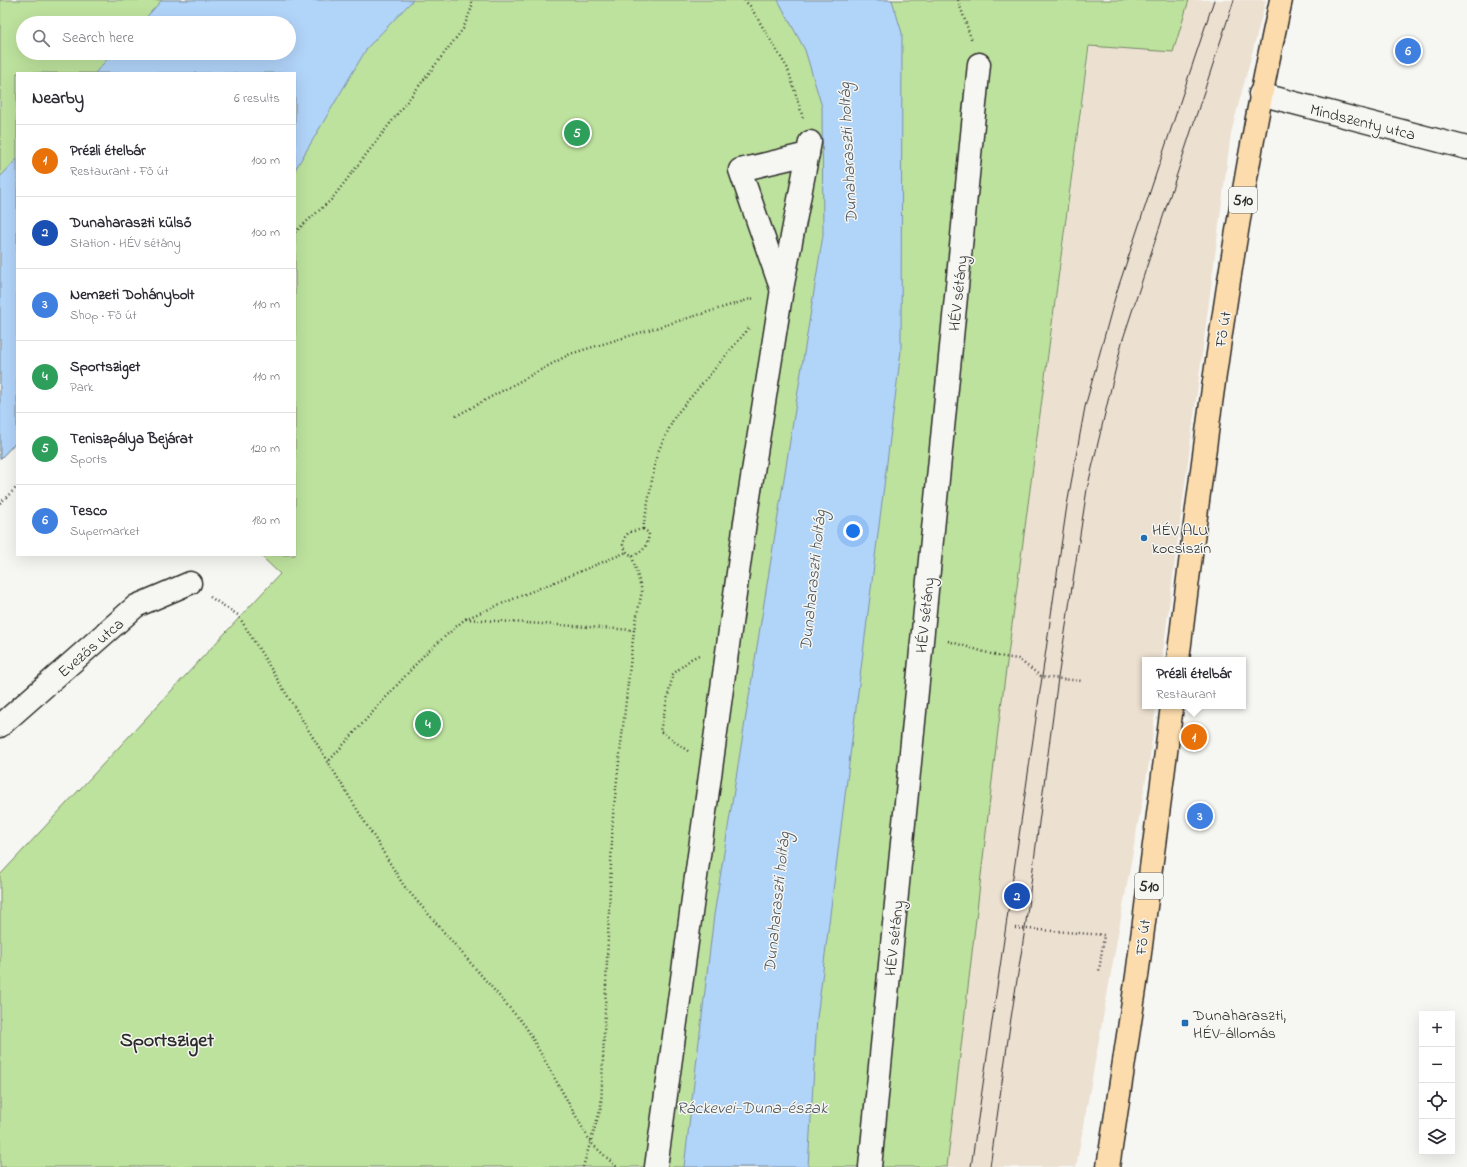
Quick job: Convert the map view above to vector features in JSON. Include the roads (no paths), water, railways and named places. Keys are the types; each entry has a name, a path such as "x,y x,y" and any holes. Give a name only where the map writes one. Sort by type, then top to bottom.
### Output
{"main road":[{"name":"Fő út","path":"1178,657 1210,402 1260,94 1280,0"},
{"name":"Fő út","path":"1108,1167 1137,976 1172,709"}],"street":[{"name":"HÉV sétány","path":"870,1167 979,64"},
{"name":"Mindszenty utca","path":"1260,94 1467,148"},
{"path":"656,1167 745,522 782,289 809,148 740,170 782,289"},
{"name":"Evezős utca","path":"0,726 136,606 190,583"}],"water":[{"path":"162,0 413,0 367,48 296,168 296,72 96,72 107,60 296,60 296,16 147,16"},
{"name":"Ráckevei-Duna-észak","path":"778,0 892,0 902,33 901,351 817,1018 808,1167 684,1167 714,915 823,235 822,107 805,50"},
{"path":"16,160 16,442 0,459 0,177"}],"tram line":[{"path":"971,1167 1067,505 1085,407 1116,294 1214,0"},
{"path":"990,1167 1025,929 1058,678 1087,489 1122,342 1234,0"}],"place":[{"name":"Tesco","path":"1408,51"},
{"name":"Teniszpálya Bejárat","path":"577,133"},
{"name":"HÉV ALU kocsiszín","path":"1144,538"},
{"name":"Sportsziget","path":"428,724"},
{"name":"Prézli ételbár","path":"1194,737"},
{"name":"Nemzeti Dohánybolt","path":"1200,816"},
{"name":"Dunaharaszti külső","path":"1017,896"},
{"name":"Dunaharaszti, HÉV-állomás","path":"1185,1023"}],"district":[{"name":"Sportsziget","path":"167,1039"}],"water label":[{"name":"Dunaharaszti holtág","path":"847,153"},
{"name":"Dunaharaszti holtág","path":"812,580"},
{"name":"Dunaharaszti holtág","path":"776,902"}]}
